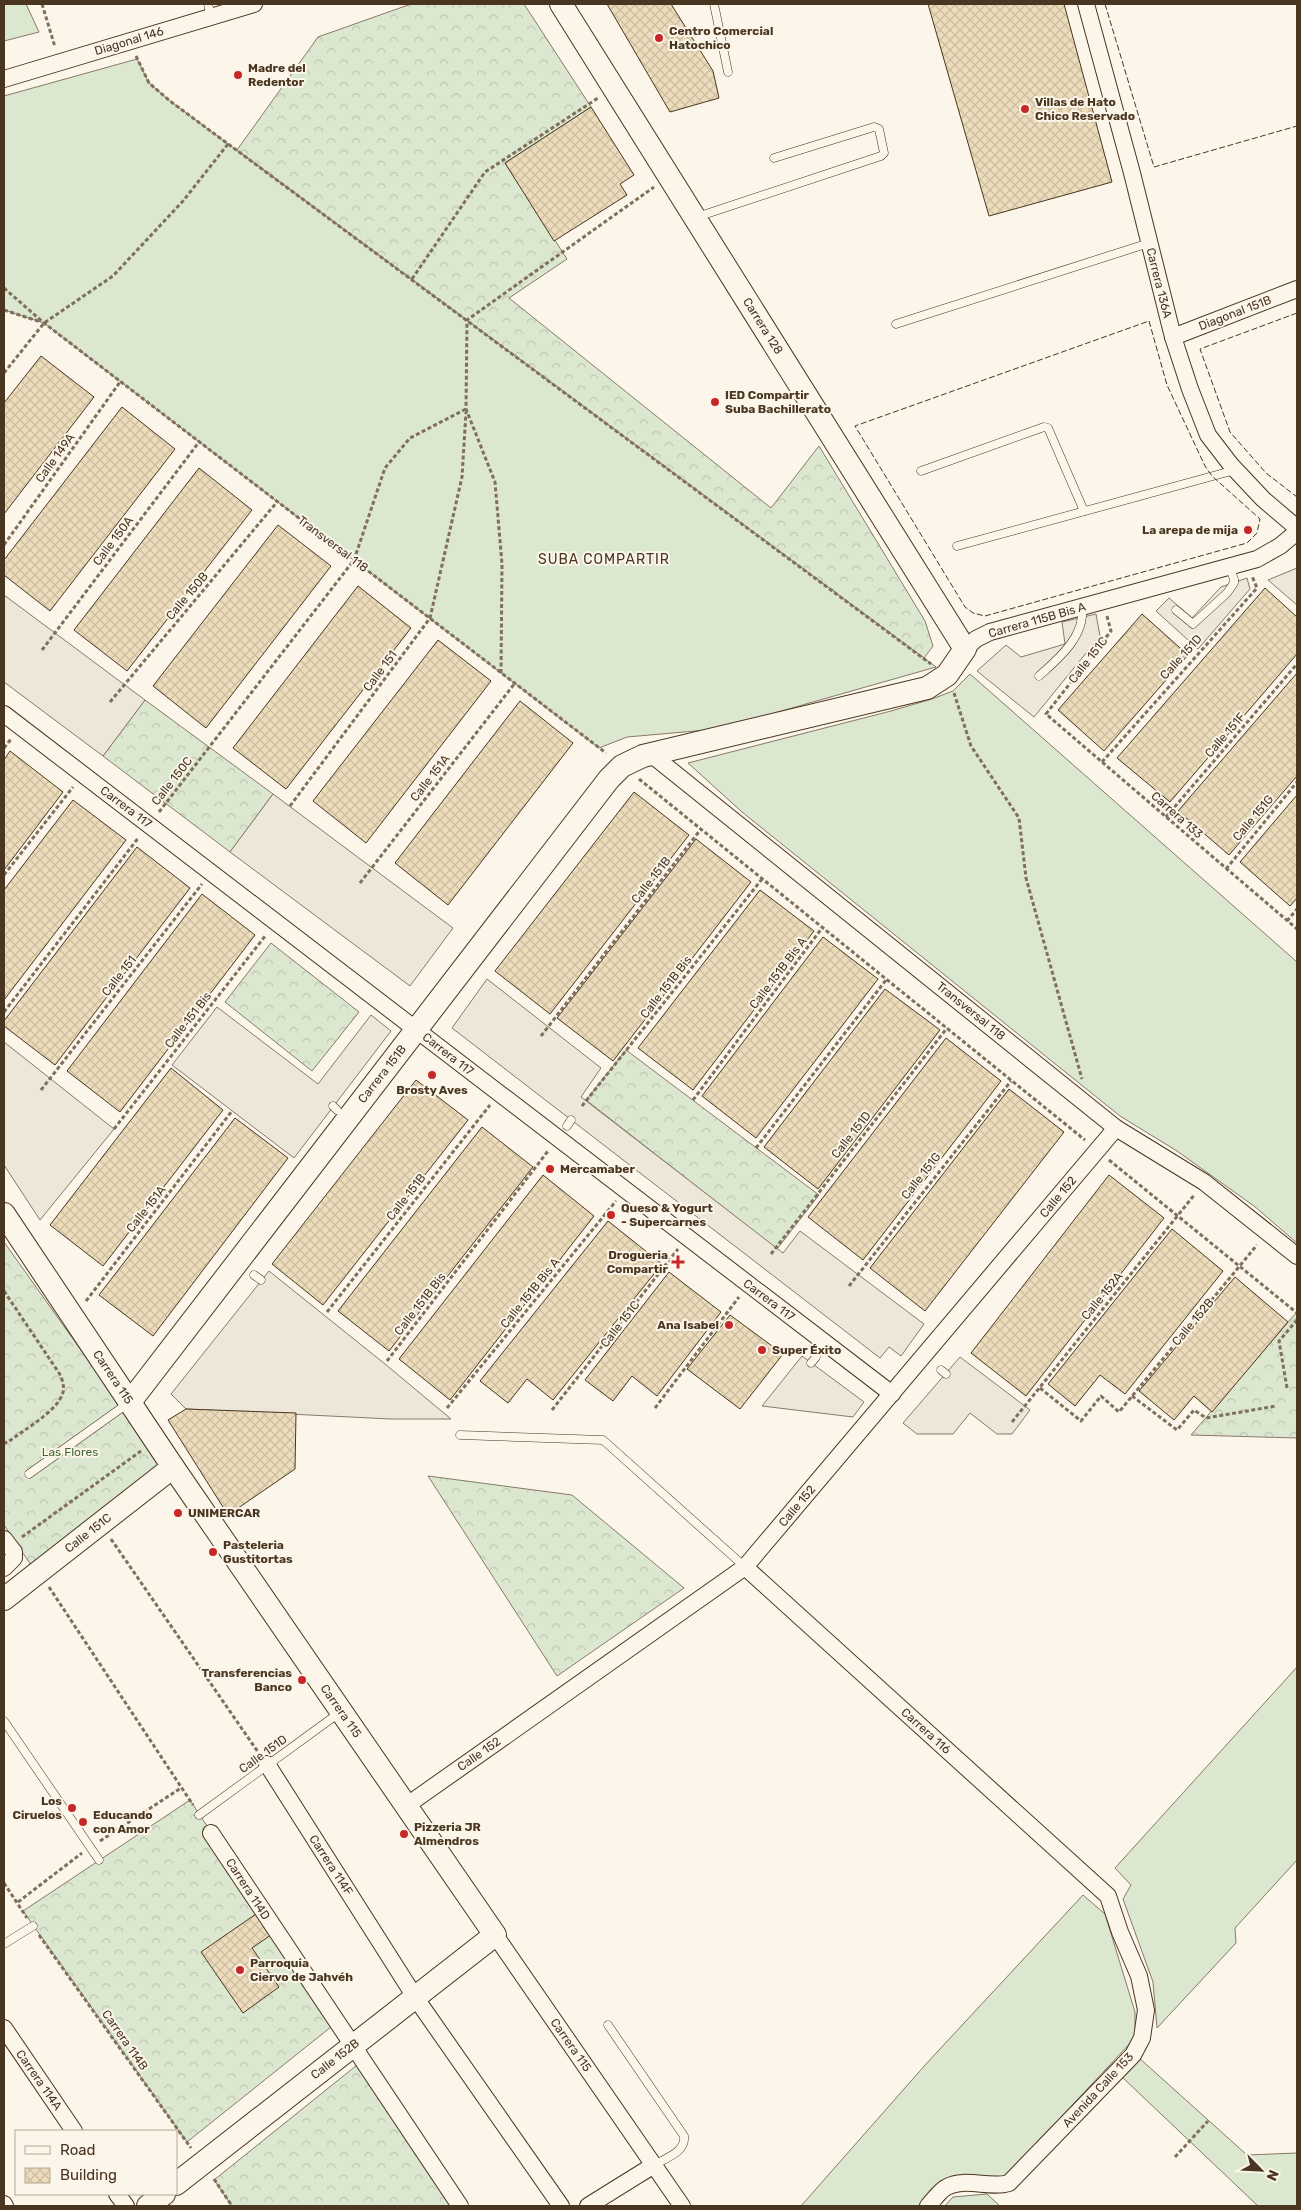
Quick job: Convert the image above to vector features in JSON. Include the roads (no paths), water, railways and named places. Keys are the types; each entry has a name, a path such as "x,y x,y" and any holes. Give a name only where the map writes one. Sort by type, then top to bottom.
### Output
{"street":[{"name":"Diagonal 146","path":"4,79 133,40 210,10 254,4"},
{"name":"Carrera 128","path":"561,4 965,649"},
{"name":"Carrera 136A","path":"1086,4 1173,337 1208,435 1235,470 1263,499 1297,528"},
{"name":"Diagonal 151B","path":"1173,337 1297,289"},
{"name":"Carrera 115B Bis A","path":"648,755 927,688 947,676 965,649 976,639 990,632 1257,559 1280,546 1297,532"},
{"name":"Carrera 117","path":"4,714 499,1093 565,1128 625,1190 892,1394"},
{"name":"Carrera 151B","path":"130,1402 609,779 622,766 648,755"},
{"name":"Transversal 118","path":"648,755 1116,1128 1204,1182 1268,1231 1297,1256"},
{"name":"Calle 152","path":"406,1806 745,1567 1116,1128"},
{"name":"Carrera 115","path":"4,1214 173,1467 682,2206"},
{"name":"Calle 151C","path":"4,1599 173,1467"},
{"name":"Carrera 116","path":"745,1567 1108,1896"},
{"name":"Carrera 114F","path":"267,1764 415,1997 561,2206"},
{"name":"Carrera 114D","path":"211,1833 460,2206"},
{"name":"Avenida Calle 153","path":"928,2206 947,2187 960,2184 999,2186 1009,2183 1133,2055 1142,2038 1146,2010 1139,1976 1120,1932 1108,1896"},
{"name":"Calle 152B","path":"178,2182 495,1935"},
{"name":"Carrera 114A","path":"4,2028 73,2130"},
{"path":"588,2206 654,2165"},
{"path":"119,2195 126,2206"},
{"path":"148,2206 163,2195"}],"lane":[{"path":"714,4 728,72"},
{"path":"695,218 881,156 884,153 879,129 874,127 774,158"},
{"path":"896,324 1149,243"},
{"path":"921,471 1044,426 1048,428 1084,511"},
{"path":"957,546 1235,470"},
{"path":"1176,610 1192,624 1231,588 1234,579 1229,566"},
{"path":"1039,676 1066,651 1072,642 1083,616 1082,608"},
{"path":"29,1474 130,1402"},
{"path":"460,1435 602,1440 745,1567"},
{"name":"Calle 151D","path":"199,1815 341,1712"},
{"path":"4,1721 99,1860"},
{"path":"4,1944 33,1926"},
{"path":"608,2025 684,2136 685,2142 682,2148 654,2165"}],"place":[{"name":"Centro Comercial Hatochico","path":"659,38"},
{"name":"Madre del Redentor","path":"238,75"},
{"name":"Villas de Hato Chico Reservado","path":"1025,109"},
{"name":"IED Compartir Suba Bachillerato","path":"715,402"},
{"name":"La arepa de mija","path":"1248,530"},
{"name":"Brosty Aves","path":"432,1075"},
{"name":"Mercamaber","path":"550,1169"},
{"name":"Queso & Yogurt - Supercarnes","path":"611,1215"},
{"name":"Drogueria Compartir","path":"678,1262"},
{"name":"Ana Isabel","path":"729,1325"},
{"name":"Super Éxito","path":"762,1350"},
{"name":"UNIMERCAR","path":"178,1513"},
{"name":"Pasteleria Gustitortas","path":"213,1552"},
{"name":"Transferencias Banco","path":"302,1680"},
{"name":"Los Ciruelos","path":"72,1808"},
{"name":"Educando con Amor","path":"83,1822"},
{"name":"Pizzeria JR Almendros","path":"404,1834"},
{"name":"Parroquia Ciervo de Jahvéh","path":"240,1970"}],"district":[{"name":"SUBA COMPARTIR","path":"604,559"}],"park label":[{"name":"Las Flores","path":"70,1452"}]}
